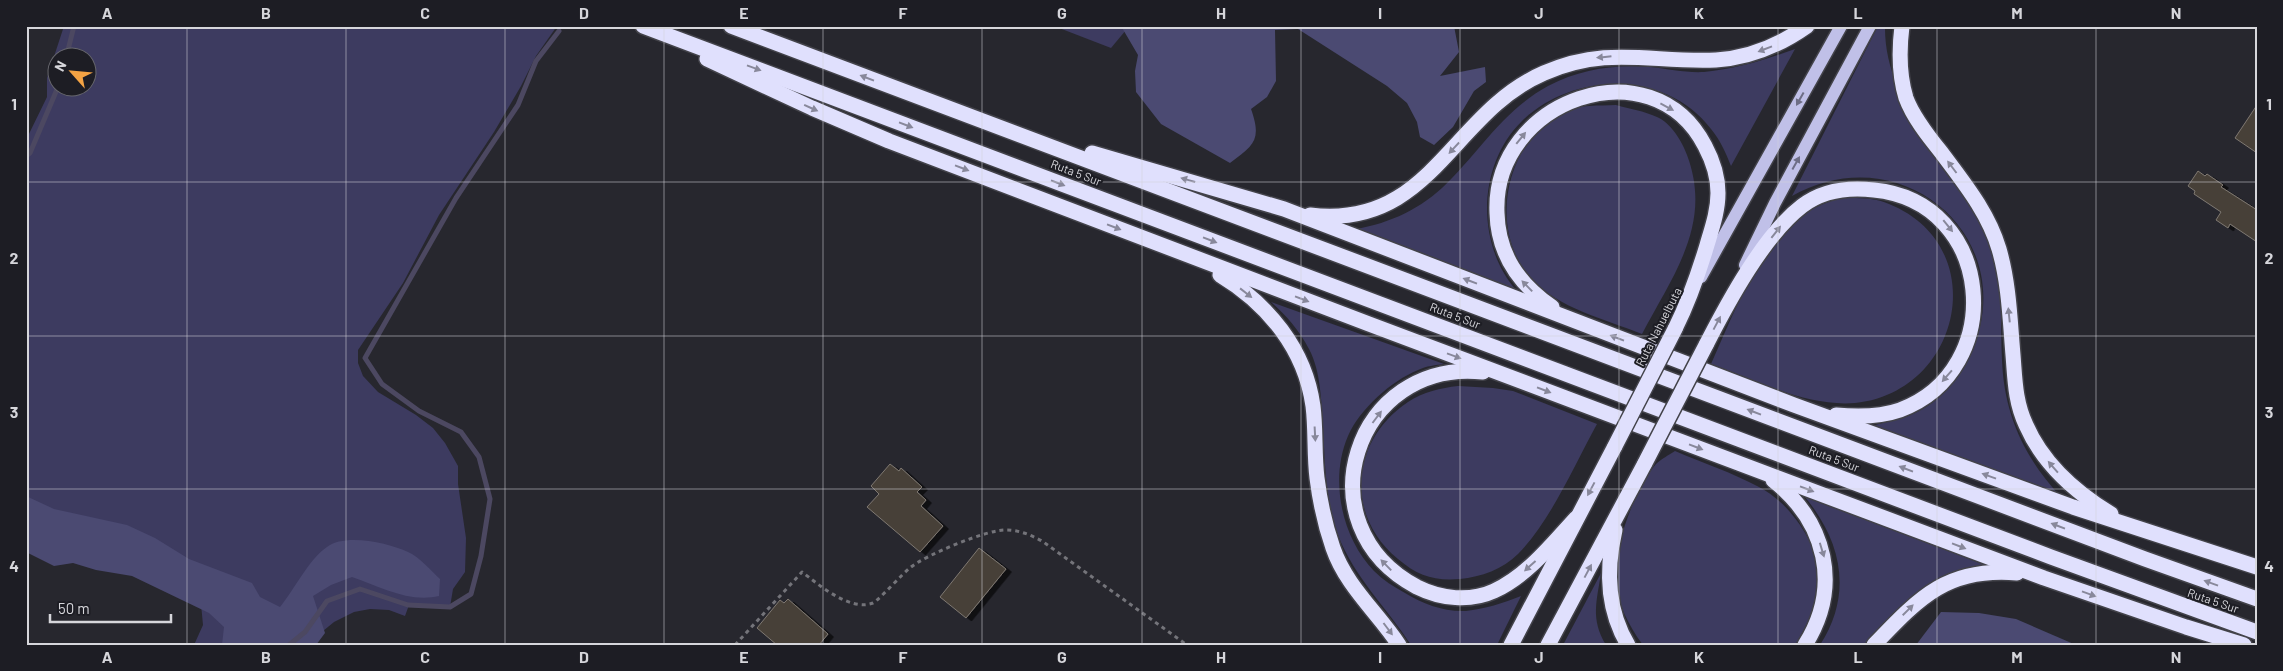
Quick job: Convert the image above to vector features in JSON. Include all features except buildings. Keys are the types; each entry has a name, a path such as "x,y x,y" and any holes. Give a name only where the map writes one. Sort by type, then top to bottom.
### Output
{"highway":[{"path":"642,26 757,84 842,121 1191,257 2044,578 2244,645"},
{"name":"Ruta 5 Sur","path":"642,26 2051,557 2257,632"},
{"name":"Ruta 5 Sur","path":"731,26 2145,559 2257,599"},
{"path":"1027,138 1135,165 1284,209 1317,216 1350,215 1396,200 1420,183 1478,120 1508,93 1542,73 1582,60 1616,56 1700,60 1733,58 1766,50 1807,26"},
{"path":"1902,26 1899,47 1907,98 1930,139 1981,209 1998,248 2004,269 2018,404 2034,441 2046,460 2079,493 2110,513 2168,538"},
{"path":"1581,324 1539,298 1512,269 1499,237 1496,206 1504,168 1512,150 1522,136 1562,104 1580,98 1616,93 1647,97 1676,111 1700,136 1714,165 1718,194 1715,218 1691,296"},
{"path":"1548,645 1618,516 1728,301 1786,220 1803,205 1832,191 1863,189 1896,193 1912,200 1941,218 1958,240 1970,268 1972,316 1970,332 1960,360 1927,396 1900,410 1880,415 1856,417 1835,415 1794,405"},
{"path":"1284,209 1794,405 2073,507 2257,566"},
{"path":"1191,257 1224,277 1264,308 1277,322 1298,355 1312,405 1320,504 1334,551 1350,580 1400,645"},
{"name":"Ruta Nahuelbuta","path":"1511,645 1691,296"},
{"path":"1498,372 1470,370 1444,373 1418,381 1401,390 1378,414 1359,446 1354,465 1352,485 1354,503 1363,534 1370,547 1380,559 1392,571 1408,582 1426,591 1443,596 1478,598 1496,591 1515,579 1543,554 1576,518"},
{"path":"1762,472 1786,491 1806,515 1814,529 1825,561 1826,576 1823,605 1805,645"},
{"path":"1618,516 1608,578 1614,612 1628,645"},
{"path":"1874,645 1915,602 1953,579 1998,571 2044,578"}],"main road":[{"name":"Ruta Nahuelbuta","path":"1691,296 1841,26"},
{"path":"1728,301 1775,203 1870,26"}],"path":[{"path":"735,645 802,572 829,592 846,601 860,604 873,603 913,566 928,557 990,532 1006,530 1025,533 1042,541 1187,645"}],"shaded area":[{"path":"64,26 557,26 536,56 494,132 439,215 403,283 358,350 358,363 363,376 378,392 416,415 433,428 445,443 458,466 458,484 466,538 465,572 453,589 450,607 409,605 405,616 389,610 370,609 354,612 334,622 306,645 194,645 203,625 199,583 26,522 26,140 47,97 48,75 48,98 98,98 98,48 57,48"},
{"path":"1054,26 1119,26 1126,30 1111,48"},
{"path":"1121,26 1454,26 1459,52 1440,76 1485,67 1486,82 1474,91 1453,127 1434,145 1420,137 1417,122 1407,103 1387,86 1298,29 1275,30 1276,81 1267,97 1251,109 1256,128 1254,141 1230,163 1161,124 1136,92 1135,71 1138,55"},
{"path":"1878,26 1885,26 1888,57 1897,85 1910,112 1961,187 1977,213 1990,240 1998,269 2002,360 2007,399 2012,418 2027,452 2037,468 2062,498 1869,427 1913,414 1927,407 1941,396 1959,375 1968,359 1982,316 1981,276 1968,240 1944,210 1913,189 1875,179 1834,180 1792,196"},
{"path":"1795,49 1731,166 1714,133 1692,110 1670,96 1645,87 1619,84 1593,86 1567,93 1543,105 1522,121 1507,139 1496,160 1490,182 1487,205 1488,228 1494,250 1503,271 1516,290 1350,230 1387,221 1421,204 1455,175 1517,108 1532,96 1560,80 1598,69 1624,66 1691,72 1716,71 1750,64"},
{"path":"1616,105 1652,115 1667,124 1679,138 1685,150 1694,180 1695,204 1686,248 1677,270 1642,334 1583,312 1542,289 1531,278 1517,258 1509,236 1507,212 1509,188 1516,164 1528,143 1544,125 1570,109"},
{"path":"1840,198 1871,199 1889,204 1922,224 1943,251 1952,283 1951,315 1940,346 1920,373 1891,393 1855,403 1837,403 1800,397 1711,364 1747,285 1770,247 1799,217 1814,208"},
{"path":"1271,302 1444,364 1421,369 1397,381 1377,397 1360,416 1348,436 1342,453 1339,489 1342,508 1354,542 1363,558 1381,577 1419,601 1442,609 1466,611 1480,609 1521,596 1497,645 1411,645 1362,579 1338,535 1330,508 1326,481 1322,406 1316,367 1309,349 1297,329"},
{"path":"1458,386 1513,391 1597,424 1541,526 1518,554 1506,564 1484,574 1460,579 1442,579 1412,570 1398,559 1381,541 1369,521 1362,500 1361,478 1366,457 1375,436 1389,418 1408,402 1426,393"},
{"path":"1675,451 1739,477 1771,494 1782,503 1800,525 1815,556 1818,585 1811,615 1795,645 1643,645 1633,630 1621,605 1617,587 1616,565 1618,550 1627,518 1648,475 1656,464"},
{"path":"26,496 54,509 127,525 155,538 189,559 252,583 260,597 280,607 320,552 335,543 356,540 390,545 412,554 440,579 439,596 428,598 406,596 352,577 331,585 313,596 325,633 316,645 222,645 224,627 209,613 132,576 96,570 73,563 54,566 26,552"},
{"path":"1805,497 1993,568 1976,570 1869,639 1864,645 1820,645 1837,607 1840,588 1839,569 1835,550 1828,532 1818,514"},
{"path":"1601,573 1596,618 1601,636 1606,645 1563,645"},
{"path":"1941,612 1979,613 2016,619 2076,645 1916,645"}],"waterway":[{"path":"68,48 74,26"},
{"path":"289,645 305,632 327,601 360,589 408,605 450,607 471,594 481,556 490,499 479,457 461,432 419,411 382,384 365,358 456,198 518,105 536,61 559,31"},
{"path":"26,156 30,153 53,98"}]}
